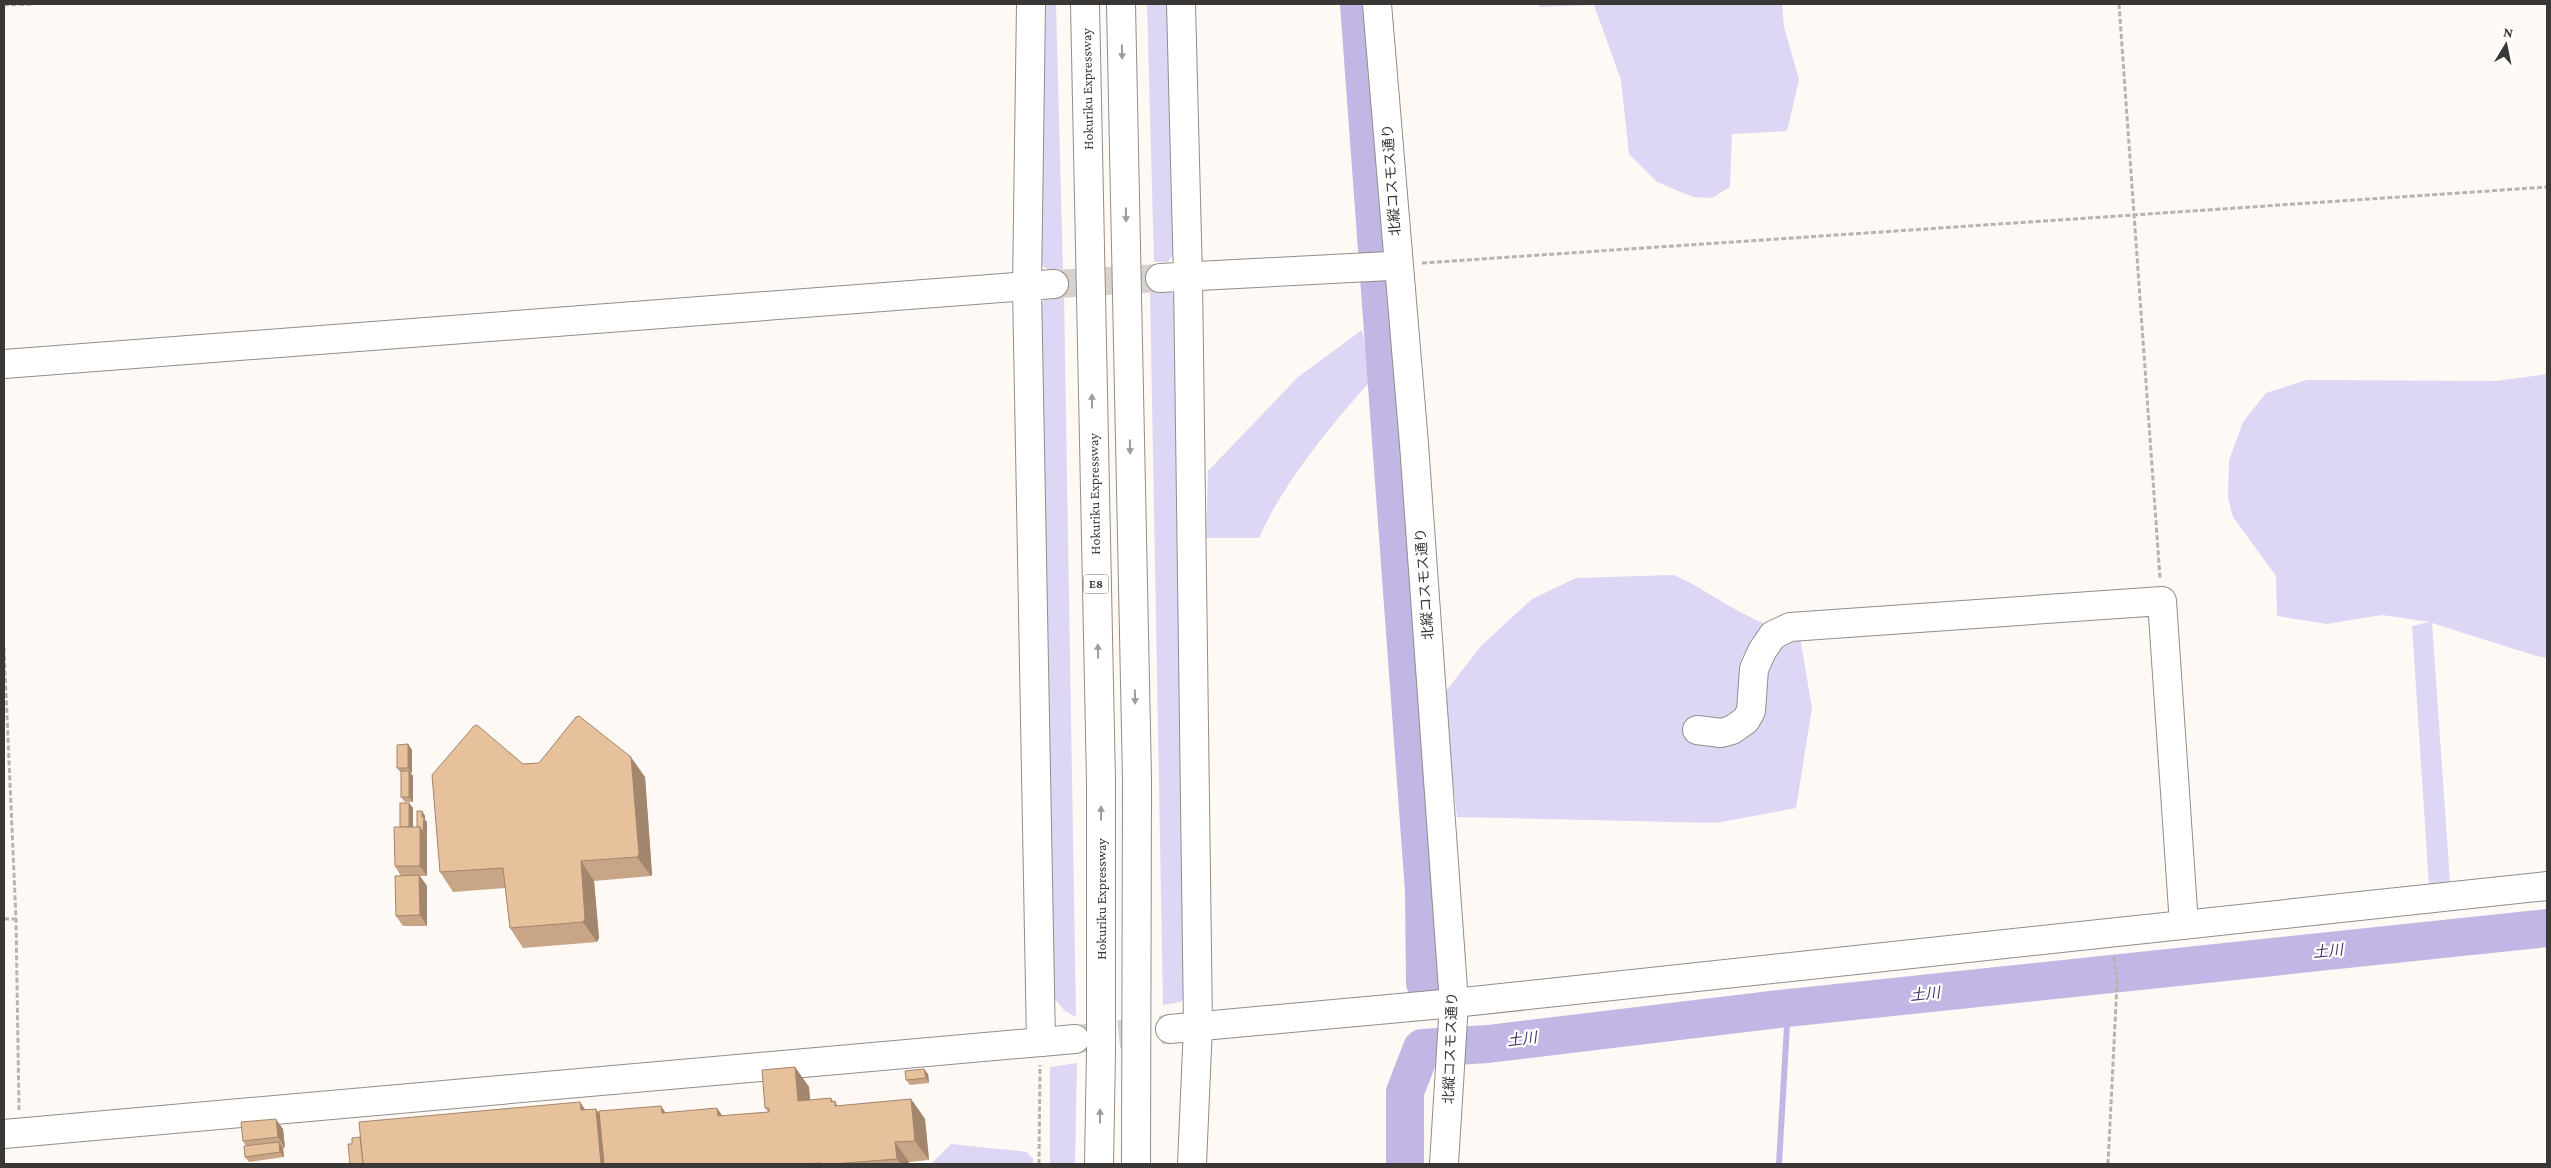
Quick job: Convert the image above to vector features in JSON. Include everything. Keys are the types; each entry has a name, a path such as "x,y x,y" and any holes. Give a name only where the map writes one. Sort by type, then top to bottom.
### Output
{"main road":[{"path":"1031,4 1027,287 1041,1042"},
{"name":"Hokuriku Expressway","path":"1085,4 1101,782 1099,1164"},
{"path":"1121,4 1137,788 1136,1164"},
{"path":"1181,4 1188,278 1198,1026 1192,1164"},
{"name":"北縦コスモス通り","path":"1377,4 1386,266 1414,444 1454,1009 1444,1164"},
{"path":"1160,278 1386,266"},
{"path":"4,364 1054,284"},
{"path":"1697,730 1721,733 1732,730 1746,720 1751,711 1754,669 1762,651 1773,635 1790,627 2162,601 2184,925"},
{"path":"1170,1029 1454,1009 2184,925 2547,886"},
{"path":"12,1134 1075,1039"}],"path":[{"path":"4,5 34,4"},
{"path":"2119,4 2162,601"},
{"path":"1386,266 2547,187"},
{"path":"4,648 16,919 12,1134"},
{"path":"4,919 16,919"},
{"path":"2108,1164 2118,983 2114,954"},
{"path":"1039,1164 1041,1042"}],"shaded area":[{"path":"1026,4 1056,4 1063,271 1049,270 1041,265"},
{"path":"1147,4 1173,4 1181,243 1168,262 1154,262"},
{"path":"1538,4 1782,4 1784,27 1799,80 1787,131 1732,134 1730,187 1712,198 1693,197 1657,182 1629,154 1621,80 1594,5 1540,7"},
{"path":"1150,290 1170,291 1182,306 1193,980 1181,1002 1163,1005"},
{"path":"1064,295 1076,1017 1065,1011 1048,991 1037,308 1049,296"},
{"path":"1362,330 1372,379 1341,415 1295,475 1269,517 1259,538 1206,538 1208,471 1298,377"},
{"path":"2547,374 2547,658 2432,623 2450,882 2429,886 2412,626 2430,622 2382,615 2327,624 2277,616 2276,576 2233,517 2228,498 2229,460 2243,422 2266,393 2307,380 2496,381"},
{"path":"1673,575 1751,617 1800,637 1812,708 1796,808 1716,823 1457,817 1443,695 1481,646 1532,599 1576,578"},
{"path":"1077,1063 1075,1164 1050,1164 1050,1067"},
{"path":"951,1144 1027,1152 1033,1159 1033,1164 931,1164"}],"building":[{"path":"579,716 631,757 639,854 637,857 581,861 585,919 583,922 510,928 503,868 440,872 432,775 474,726 477,725 523,764 539,763 576,717"},
{"path":"408,744 408,768 397,768 397,745"},
{"path":"401,771 409,771 409,797 401,797"},
{"path":"400,803 409,803 409,827 400,827"},
{"path":"417,811 422,811 422,817 424,817 423,831 420,827 417,827"},
{"path":"394,827 420,827 420,866 395,866"},
{"path":"419,875 420,915 396,916 395,876"},
{"path":"795,1067 798,1101 831,1098 831,1102 835,1101 835,1106 911,1099 915,1141 895,1142 897,1159 832,1164 604,1164 599,1111 661,1106 662,1113 717,1108 718,1116 769,1112 769,1108 765,1108 762,1070"},
{"path":"924,1069 926,1078 906,1080 905,1071"},
{"path":"580,1102 581,1110 596,1109 601,1164 363,1164 359,1122"},
{"path":"276,1119 278,1137 243,1141 241,1122"},
{"path":"360,1137 363,1164 350,1164 348,1144 352,1144 352,1138"},
{"path":"279,1142 280,1152 245,1157 244,1146"}],"waterway":[{"path":"1359,4 1424,891 1425,983"},
{"name":"土川","path":"1405,1164 1405,1092 1422,1048 1488,1044 1788,1008 2547,928"},
{"path":"1779,1164 1788,1008"}],"tunnel":[{"path":"1054,284 1160,278"},
{"path":"1077,1039 1170,1029"}]}
